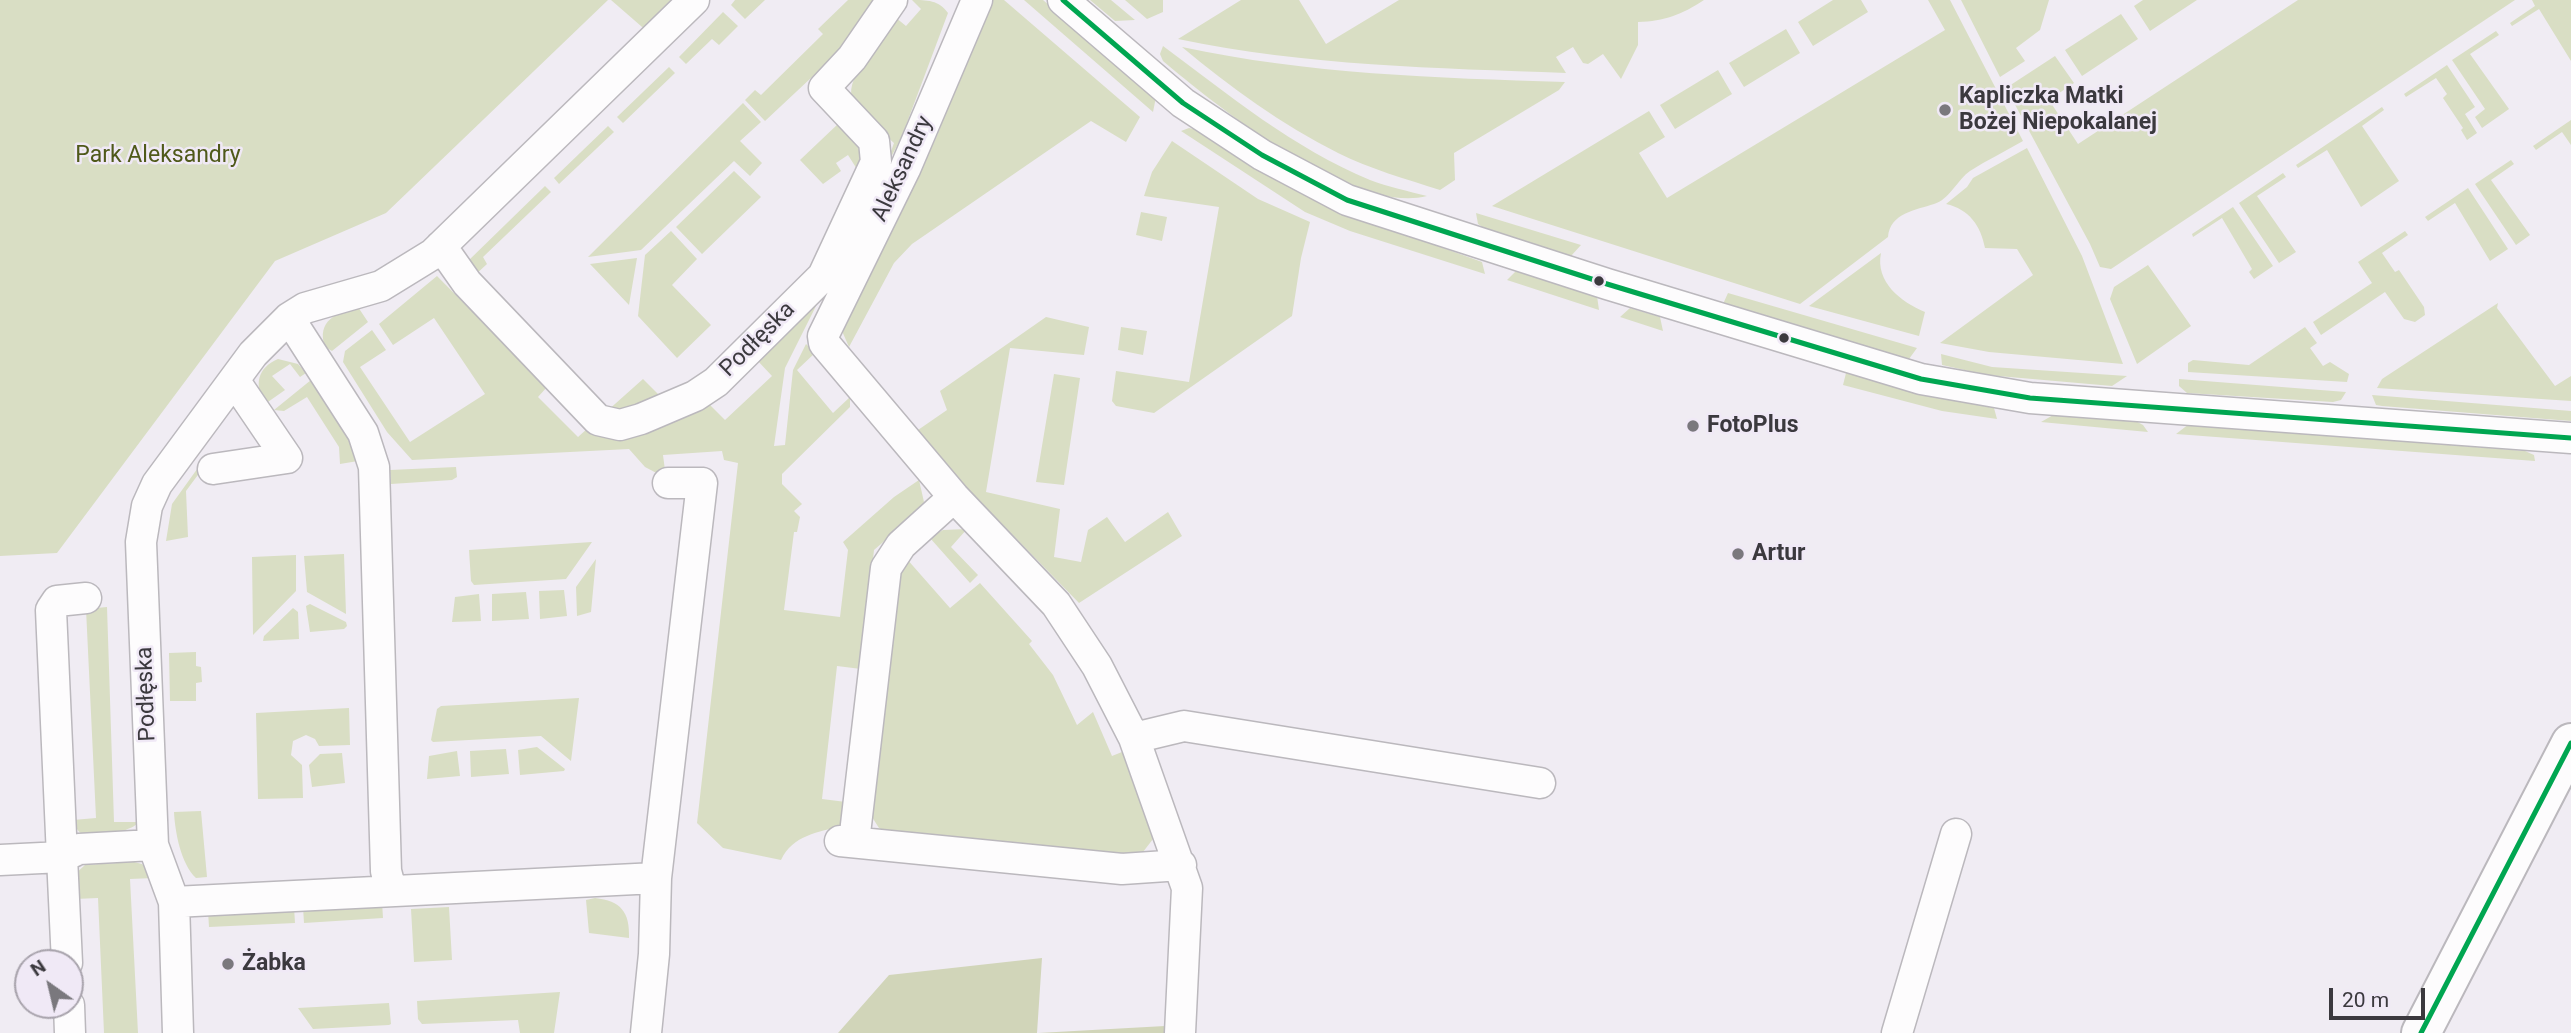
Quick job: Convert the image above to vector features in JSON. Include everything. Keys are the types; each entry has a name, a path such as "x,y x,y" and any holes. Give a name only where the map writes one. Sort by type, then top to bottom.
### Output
{"street":[{"name":"Podłęska","path":"178,1033 174,902 153,845 143,524 157,484 270,334 305,308 381,286 401,276 441,246 694,0"},
{"name":"Podłęska","path":"441,246 467,283 598,420 620,425 695,396 716,382 823,276 876,162 874,141 824,88 852,58 892,0"},
{"path":"1063,0 1183,103 1262,155 1347,200 1594,280 1921,379 2029,398 2571,438"},
{"name":"Aleksandry","path":"954,497 824,343 823,336 905,169 972,2"},
{"path":"289,318 363,433 374,467 386,871 391,890"},
{"path":"214,469 288,458 234,380"},
{"path":"646,1033 654,954 656,877 702,483 668,483"},
{"path":"1180,1033 1187,888 1181,865 1134,738 1077,632 1056,604 954,497 901,545 886,568 847,841 1122,869 1181,865"},
{"path":"66,949 51,610 57,601 86,598"},
{"path":"1134,738 1184,726 1540,783"},
{"path":"2421,1033 2571,743"},
{"path":"1897,1033 1956,834"},
{"path":"0,860 62,856 79,849 153,845"},
{"path":"174,902 656,877"}],"green space":[{"name":"Park Aleksandry","path":"0,0 608,0 386,213 275,261 57,553 0,556"},
{"path":"611,0 680,0 649,33"},
{"path":"735,0 765,0 745,19 731,5"},
{"path":"848,0 876,0 843,48 765,121 745,100 755,90 761,95 823,34 818,29"},
{"path":"912,0 937,3 948,13 902,136 884,171 894,143 859,110 852,98 851,89 859,68 895,17 906,26 921,9"},
{"path":"990,0 1004,0 1140,117 1126,142 1091,121 912,244 894,263 849,347 842,331 936,138"},
{"path":"1024,0 1043,0 1156,97 1153,112"},
{"path":"1090,0 1111,0 1135,20 1115,21"},
{"path":"1125,0 1163,0 1163,12 1147,19"},
{"path":"1241,0 1299,0 1326,44 1399,0 1704,0 1672,16 1638,22 1638,45 1621,79 1603,54 1588,64 1583,63 1573,47 1556,57 1566,73 1323,60 1178,39"},
{"path":"1833,0 1861,0 1868,12 1813,46 1798,22"},
{"path":"1928,0 1950,0 2023,141 1970,171 1939,202 1899,218 1890,229 1888,237 1800,304 1492,206 1649,111 1665,137 1639,153 1667,198 1945,30"},
{"path":"1961,0 2049,0 2040,30 2016,48 2025,61 2000,77"},
{"path":"2143,0 2197,0 2150,31 2134,6"},
{"path":"2298,0 2515,0 2111,269 2100,267 2006,88 2055,56 2074,83 2049,100 2078,144"},
{"path":"2532,0 2571,0 2571,61 2539,9 2512,26 2510,23 2535,6"},
{"path":"723,12 738,26 719,45 712,39 686,64 679,57"},
{"path":"2121,14 2138,39 2082,76 2065,50"},
{"path":"1786,29 1800,53 1744,87 1729,63"},
{"path":"2496,31 2499,35 2470,54 2509,109 2482,128 2475,117 2485,109 2452,60"},
{"path":"1163,46 1262,119 1314,152 1370,180 1427,196 1397,198 1362,190 1288,153 1217,105 1163,61 1160,54"},
{"path":"1182,47 1324,69 1565,82 1559,90 1454,153 1455,180 1440,190 1363,164 1317,142 1257,104"},
{"path":"2447,65 2475,107 2465,114 2477,133 2467,140 2461,130 2463,128 2443,98 2447,94 2436,78 2406,97 2404,94"},
{"path":"669,67 675,73 623,123 617,117"},
{"path":"1718,70 1732,94 1675,129 1660,105"},
{"path":"743,103 761,122 740,141 762,163 750,176 734,161 641,250 588,257"},
{"path":"2382,107 2384,110 2362,126 2399,181 2361,207 2327,150 2298,168 2296,165"},
{"path":"2571,120 2571,145 2562,132 2536,150 2533,146"},
{"path":"839,123 858,147 862,160 862,177 848,155 836,163 841,171 823,184 800,160"},
{"path":"608,126 614,132 559,184 554,178"},
{"path":"1189,128 1198,130 1230,153 1330,207 1482,262 1485,274 1350,231 1305,212 1181,131"},
{"path":"1172,141 1258,199 1310,222 1292,316 1154,413 1116,406 1112,401 1116,371 1189,382 1219,207 1144,196 1152,172"},
{"path":"2027,148 2082,256 2123,364 1989,352 1940,343 2033,275 2017,249 1985,248 1973,220 1961,210 1946,204 1967,187 1973,178"},
{"path":"2511,160 2514,164 2491,180 2530,235 2516,245 2475,184"},
{"path":"734,171 761,197 702,254 676,227"},
{"path":"2283,173 2286,177 2257,196 2296,252 2279,263 2239,203"},
{"path":"545,186 551,192 483,257 487,264 474,276 468,261"},
{"path":"2468,188 2508,249 2490,261 2455,203 2428,221 2425,217"},
{"path":"2233,207 2273,266 2254,279 2249,272 2252,269 2222,218 2193,237 2192,234"},
{"path":"1141,212 1167,217 1162,241 1136,235"},
{"path":"1476,213 1581,245 1571,256 1484,228 1478,224"},
{"path":"671,231 697,259 672,285 711,325 677,358 638,316 645,255"},
{"path":"2405,231 2408,235 2382,253 2395,272 2399,270 2424,307 2425,315 2415,322 2404,319 2385,292 2321,335 2313,322 2372,283 2358,262"},
{"path":"1881,253 1880,263 1886,282 1899,297 1925,312 1919,336 1809,306"},
{"path":"637,258 629,305 590,264"},
{"path":"2148,265 2191,326 2137,364 2110,299 2114,287"},
{"path":"1516,271 1597,296 1599,310 1507,280"},
{"path":"437,276 547,387 538,397 578,437 588,428 618,436 649,431 709,404 725,420 772,376 756,359 821,296 785,368 774,446 785,445 793,370 806,344 815,353 797,370 833,413 850,397 850,407 782,474 782,484 802,504 794,511 800,517 797,532 794,532 784,610 840,617 848,550 843,542 894,497 919,480 924,502 911,518 874,550 861,669 837,666 822,799 846,802 843,826 799,840 781,860 723,848 697,823 738,463 724,460 722,451 663,455 666,478 645,467 629,449 412,460 387,432 343,362 345,351 372,330 386,350 360,367 410,442 485,394 434,318 393,345 379,324"},
{"path":"1728,293 1917,348 1909,359 1723,304"},
{"path":"2498,303 2497,308 2555,386 2571,376 2571,401 2377,388 2382,379"},
{"path":"358,307 368,322 332,351 325,347 323,330 330,319"},
{"path":"1630,308 1660,317 1663,331 1620,317"},
{"path":"1046,317 1089,327 1084,355 1010,348 986,492 1060,509 1054,557 1081,562 1088,530 1107,517 1125,542 1168,512 1182,536 1079,603 964,485 918,430 947,410 940,391"},
{"path":"1121,327 1147,331 1143,355 1118,350"},
{"path":"2305,327 2317,343 2310,348 2323,366 2330,362 2349,374 2347,382 2188,372 2188,363 2193,360 2249,365"},
{"path":"1941,354 1992,367 2127,376 2112,386 1987,375 1942,365"},
{"path":"278,359 298,364 306,373 300,377 290,364 272,376 285,390 265,404 259,390 260,378 266,367"},
{"path":"1846,373 1926,395 1994,408 1997,419 1942,411 1843,385"},
{"path":"1054,374 1080,378 1064,485 1036,482"},
{"path":"643,379 661,397 632,410 606,412"},
{"path":"2179,379 2346,392 2341,400 2333,402 2187,393 2179,386"},
{"path":"311,380 351,441 358,461 340,464 339,447 307,397 284,411 274,410"},
{"path":"2372,395 2571,411 2571,421 2382,406 2376,405"},
{"path":"2055,414 2132,419 2143,425 2148,432 2041,422"},
{"path":"2189,424 2525,451 2534,455 2535,461 2176,434"},
{"path":"200,465 203,468 186,491 188,537 166,541 172,504"},
{"path":"456,467 457,477 452,480 391,484 390,470"},
{"path":"967,529 951,547 978,575 970,583 930,538 943,530"},
{"path":"592,542 566,579 474,585 471,581 469,550"},
{"path":"344,554 346,614 307,592 304,556"},
{"path":"296,555 296,591 253,635 252,557"},
{"path":"906,558 950,608 980,583 1032,641 1029,644 1053,675 1077,725 1093,712 1112,756 1122,752 1151,823 1153,839 1143,852 1129,859 891,834 879,828 872,817 900,570"},
{"path":"596,559 591,612 577,616 576,587"},
{"path":"564,590 567,616 540,619 539,591"},
{"path":"526,592 529,619 492,621 492,594"},
{"path":"479,594 481,621 452,622 455,597"},
{"path":"310,604 346,622 347,626 344,629 310,632 306,606"},
{"path":"107,607 114,822 139,822 121,831 89,835 79,832 73,820 96,818 86,609"},
{"path":"293,608 298,612 299,639 263,641 264,636"},
{"path":"196,652 196,666 201,667 202,682 196,683 196,701 170,701 169,653"},
{"path":"579,698 571,761 541,736 431,740 437,709 441,706"},
{"path":"349,708 350,745 319,746 315,739 306,735 293,741 291,755 302,765 303,798 258,799 256,713"},
{"path":"537,747 565,769 564,771 520,775 518,750"},
{"path":"506,749 509,774 471,777 470,751"},
{"path":"457,751 460,776 427,779 429,756"},
{"path":"342,753 345,783 312,787 309,765 320,754"},
{"path":"201,811 207,877 196,878 186,865 177,838 174,812"},
{"path":"134,862 142,864 154,878 130,879 138,1033 104,1033 98,898 75,899 74,875 85,865"},
{"path":"595,898 611,902 622,909 628,921 629,938 589,933 586,900"},
{"path":"382,902 383,918 304,923 303,907"},
{"path":"294,907 295,923 209,927 208,911"},
{"path":"449,907 452,960 414,962 411,909"},
{"path":"1042,958 1037,1033 838,1033 889,975"},
{"path":"560,992 554,1033 520,1033 518,1020 422,1024 418,1019 417,1001"},
{"path":"389,1003 389,1025 313,1029 298,1008"},
{"path":"1165,1026 1164,1033 1038,1033"}],"transit line":[{"path":"1063,0 1183,103 1262,155 1347,200 1607,284 1921,379 2030,398 2571,438"},
{"path":"2421,1033 2571,743"}],"place":[{"name":"Kapliczka Matki Bożej Niepokalanej","path":"1945,110"},
{"name":"FotoPlus","path":"1693,426"},
{"name":"Artur","path":"1738,554"},
{"name":"Żabka","path":"228,964"}]}
